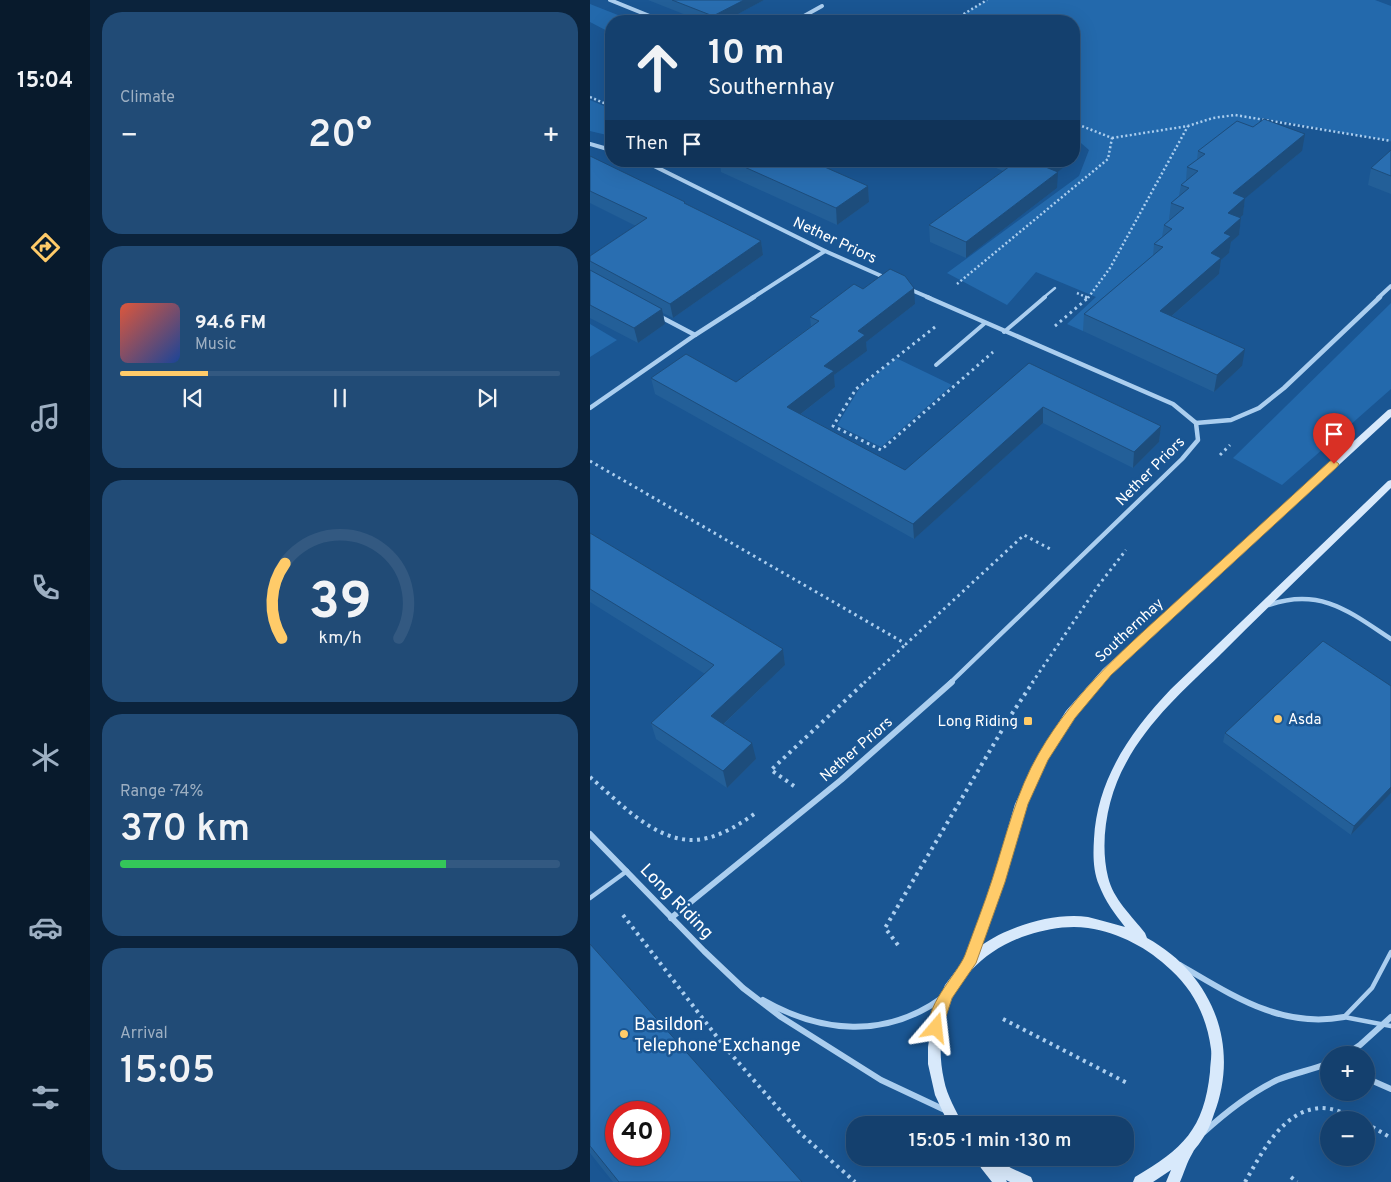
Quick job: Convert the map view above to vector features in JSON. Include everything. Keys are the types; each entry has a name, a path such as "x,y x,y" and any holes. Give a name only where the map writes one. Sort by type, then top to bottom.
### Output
{"street":[{"path":"610,0 647,15"},
{"path":"806,15 822,6"},
{"path":"590,144 605,148"},
{"name":"Nether Priors","path":"656,167 825,251 896,283"},
{"path":"590,408 695,335 825,251"},
{"path":"1196,423 1231,420 1259,408 1284,388 1391,286"},
{"name":"Nether Priors","path":"671,918 841,780 962,672 1182,459 1198,440 1196,423 1173,404 1004,332 905,287"},
{"path":"651,312 695,335"},
{"name":"Southernhay","path":"969,963 998,882 1021,804 1043,757 1070,714 1107,672 1262,528 1391,412"},
{"path":"1141,938 1111,897 1102,879 1099,854 1102,821 1109,792 1120,763 1139,733 1162,705 1391,483"},
{"path":"1258,610 1279,600 1300,597 1320,599 1336,604 1391,639"},
{"name":"Long Riding","path":"590,834 671,918 743,988 781,1017 881,1080 947,1111"},
{"path":"950,1116 939,1087 934,1063 934,1039 938,1016 947,994 969,963 992,943 1020,929 1050,922 1081,921 1112,926 1141,938 1158,948 1173,961 1195,986 1210,1016 1218,1047 1218,1081 1209,1113 1190,1144 1173,1182"},
{"path":"1173,961 1246,1001 1282,1016 1315,1021 1344,1017"},
{"name":"Long Riding","path":"743,988 784,1012 834,1027 872,1025 908,1018 934,1005 947,994"},
{"path":"1358,1046 1391,1017"},
{"path":"1140,1182 1166,1168 1233,1106 1256,1090 1288,1076 1319,1067"},
{"path":"1375,1082 1391,1089"},
{"path":"989,1166 1000,1182"},
{"path":"995,1166 1026,1182"}],"lane":[{"path":"1004,332 1055,288"},
{"path":"936,365 985,323"},
{"path":"590,898 627,871"},
{"path":"1344,1017 1364,1000 1378,980 1391,952"},
{"path":"1344,1017 1391,1026"}],"path":[{"path":"962,15 986,0"},
{"path":"590,97 605,103"},
{"path":"1112,138 1188,126 1213,118 1235,115 1391,142"},
{"path":"1051,330 1088,298 1105,275 1188,126"},
{"path":"936,326 856,388 833,426 881,450 996,349"},
{"path":"1217,458 1237,438"},
{"path":"590,462 906,644"},
{"path":"787,792 794,787 771,770 1024,535 1053,550"},
{"path":"898,945 885,928 1011,715 1098,586 1130,546"},
{"path":"590,777 646,823 670,835 691,840 716,834 743,822 765,807"},
{"path":"623,915 724,1046 799,1132 854,1182"},
{"path":"1003,1019 1130,1084"},
{"path":"1245,1182 1270,1139 1284,1123 1317,1108 1333,1108 1340,1111"},
{"path":"1375,1128 1391,1138"},
{"path":"1290,1177 1297,1182"}],"shaded area":[{"path":"987,0 1375,0 1391,6 1391,141 1261,118 1251,144 1171,245 1083,331 1067,324 1096,297 1036,272 1007,305 947,273 1079,176 1089,150 1080,142 1080,15 962,15"},
{"path":"590,4 618,15 605,15 605,30 590,22"},
{"path":"590,100 605,106 605,135 590,131"},
{"path":"1391,303 1391,389 1282,485 1233,458"},
{"path":"590,324 617,340 590,357"},
{"path":"896,358 952,385 881,447 837,425 859,389"}],"building":[{"path":"672,0 744,0 715,15"},
{"path":"1264,119 1305,134 1233,193 1245,198 1228,213 1241,218 1224,233 1231,236 1211,253 1221,258 1160,311 1245,349 1217,375 1084,314 1163,247 1154,244 1172,229 1164,225 1184,208 1171,203 1189,188 1181,185 1198,171 1187,167 1205,154 1198,151 1237,121 1253,127"},
{"path":"1391,150 1391,176 1371,168"},
{"path":"590,156 605,163 605,167 613,167 761,241 670,304 590,261 590,256 647,218 590,191"},
{"path":"744,167 825,167 868,186 836,208"},
{"path":"1009,167 1046,167 1058,172 966,242 929,225"},
{"path":"890,269 905,276 914,288 858,331 865,335 824,366 834,371 787,407 905,470 1029,363 1161,426 1134,452 1043,407 913,524 651,378 686,354 736,382 819,321 810,317 854,284 863,289"},
{"path":"590,270 662,309 634,328 590,305"},
{"path":"590,533 783,649 711,716 752,743 723,771 651,723 714,665 590,589"},
{"name":"Asda","path":"1323,641 1391,686 1391,787 1354,826 1225,733"},
{"name":"Basildon Telephone Exchange","path":"590,944 802,1182 619,1182 606,1166 670,1166 670,1101 605,1101 605,1165 590,1146"}],"place":[{"name":"Asda","path":"1278,719"},
{"name":"Long Riding","path":"1028,721"},
{"name":"Basildon Telephone Exchange","path":"624,1034"}],"route":[{"path":"936,1028 938,1016 947,994 969,963 998,882 1021,804 1043,757 1070,714 1107,672 1334,464"}]}
